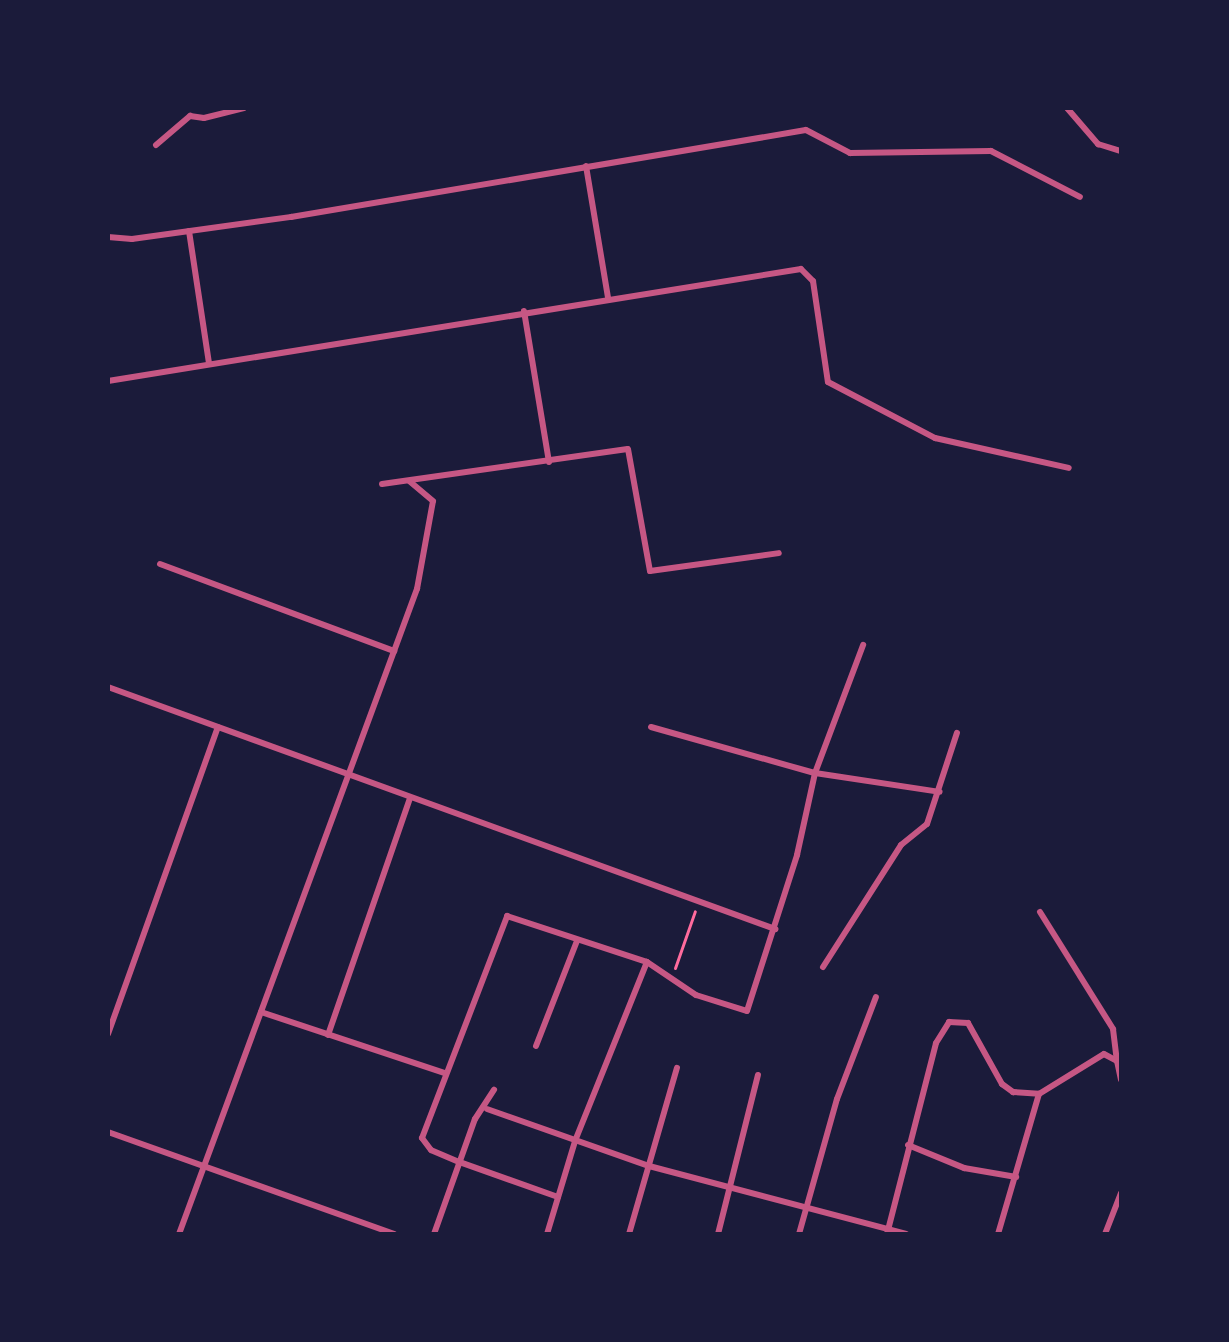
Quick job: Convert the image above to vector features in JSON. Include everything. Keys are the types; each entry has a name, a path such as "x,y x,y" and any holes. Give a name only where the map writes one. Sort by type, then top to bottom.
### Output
{"street":[{"path":"156,145 190,112 204,118 244,108"},
{"path":"1067,108 1098,144 1121,151"},
{"path":"1078,119 1081,108"},
{"path":"108,237 132,239 189,231 806,130 850,153 991,151 1080,197"},
{"path":"586,166 608,298"},
{"path":"189,231 209,364"},
{"path":"108,381 524,311 801,269 813,281 828,382 935,438 1069,468"},
{"path":"524,311 549,462"},
{"path":"382,484 628,449 650,571 779,553"},
{"path":"179,1234 417,589 433,504 409,481"},
{"path":"160,564 394,651"},
{"path":"558,1197 431,1150 422,1138 444,1073 507,916 647,962 696,995 747,1011 775,929 815,773 863,645"},
{"path":"108,687 775,929"},
{"path":"108,1034 218,727"},
{"path":"651,727 815,773 940,792"},
{"path":"823,967 905,840 927,824 957,733"},
{"path":"328,1035 410,798"},
{"path":"1040,912 1113,1029 1121,1080"},
{"path":"536,1046 577,941"},
{"path":"547,1234 575,1141 647,962"},
{"path":"799,1234 837,1099 876,997"},
{"path":"261,1012 444,1073"},
{"path":"888,1231 936,1043 949,1022 968,1023 1002,1084 1027,1096 1039,1094 1093,1057 1104,1054 1117,1061"},
{"path":"629,1234 677,1068"},
{"path":"718,1234 758,1075"},
{"path":"434,1234 475,1119 487,1109 494,1090"},
{"path":"998,1234 1039,1094"},
{"path":"487,1109 649,1166 906,1234"},
{"path":"108,1132 394,1234"},
{"path":"908,1145 964,1168 1016,1177"},
{"path":"1105,1234 1121,1193"}],"path":[{"path":"674,971 695,913"}]}
